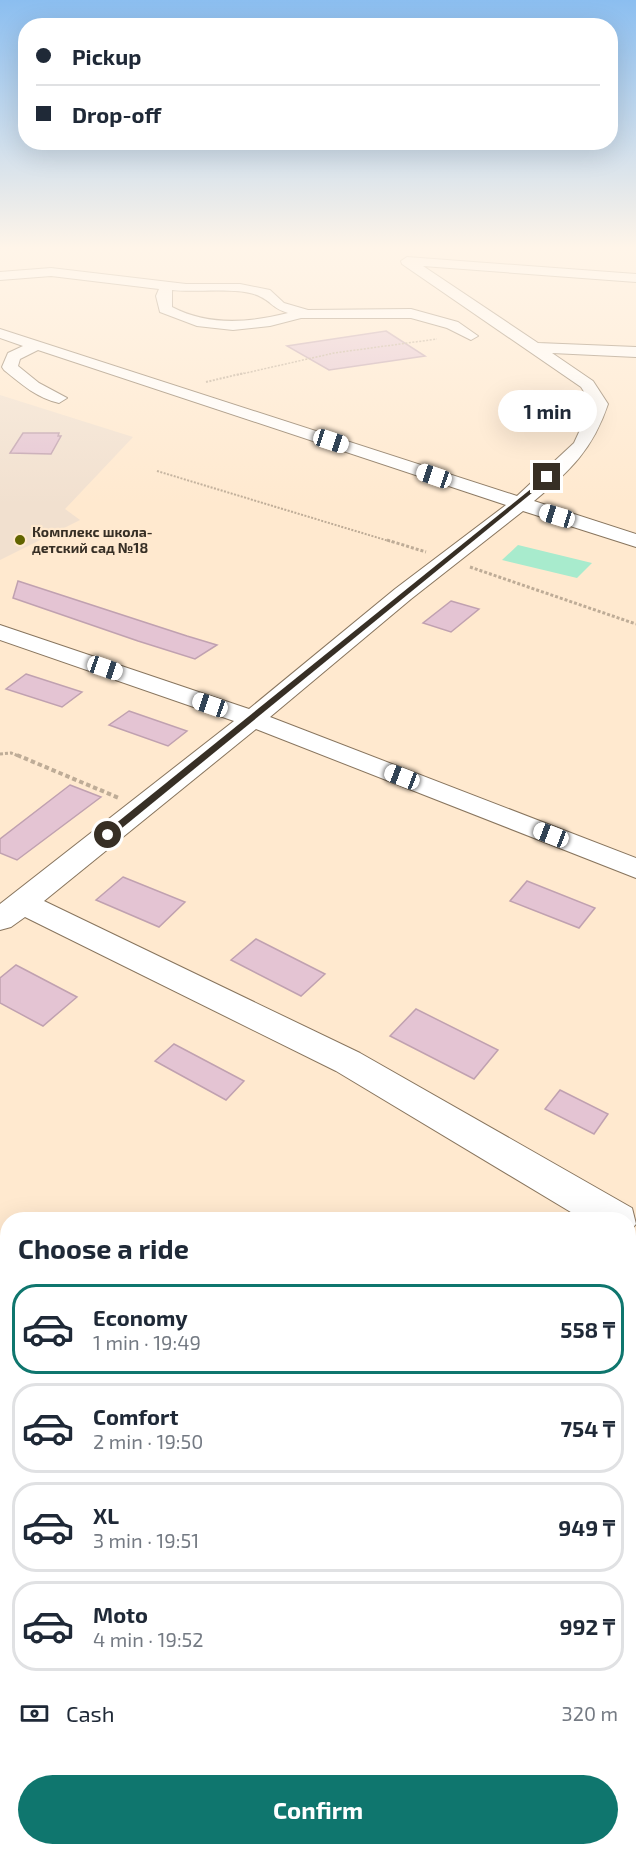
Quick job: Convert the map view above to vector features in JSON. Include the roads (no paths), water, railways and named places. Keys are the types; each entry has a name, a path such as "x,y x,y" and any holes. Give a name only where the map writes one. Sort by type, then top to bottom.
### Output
{"street":[{"path":"465,332 471,336"},
{"path":"512,332 587,384 600,404 577,451 517,504 446,558 252,719 11,911 348,1062 604,1212"},
{"path":"1,334 636,541"},
{"path":"37,345 13,356 10,367 33,386 59,398"},
{"path":"536,348 636,352"},
{"path":"0,632 252,719 636,869"}],"place":[{"name":"Комплекс школа- детский сад №18","path":"20,540"}]}
